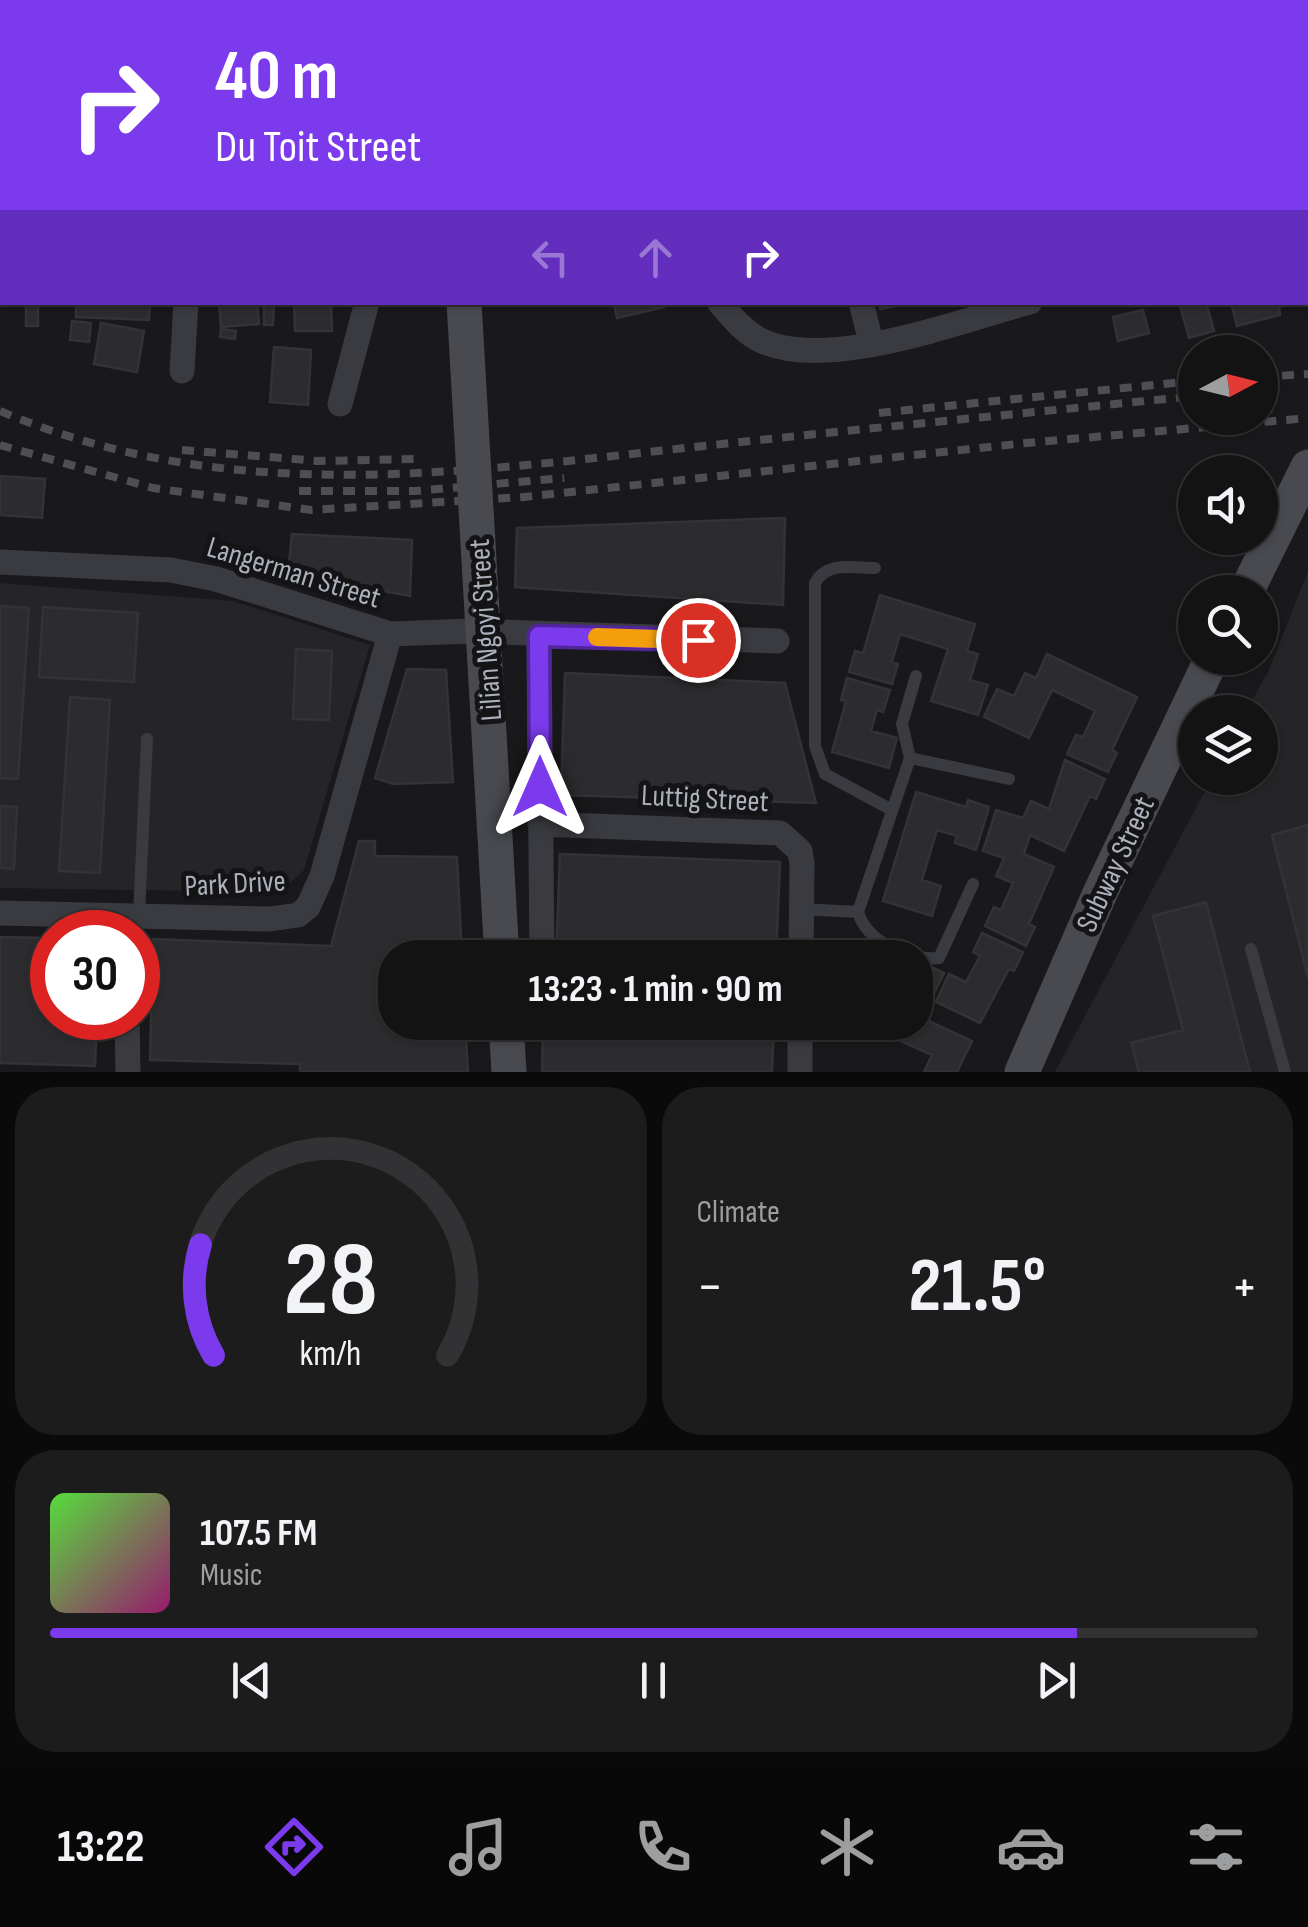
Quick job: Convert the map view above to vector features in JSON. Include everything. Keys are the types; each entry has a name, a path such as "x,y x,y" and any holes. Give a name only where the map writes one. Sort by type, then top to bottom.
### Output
{"street":[{"path":"182,372 186,305"},
{"path":"340,404 366,305"},
{"name":"Lilian Ngoyi Street","path":"464,305 501,940"},
{"path":"721,305 740,326 783,348 828,350 1013,305"},
{"path":"862,305 871,342"},
{"path":"1254,575 1308,467"},
{"name":"Langerman Street","path":"0,562 170,570 216,579 390,634 472,631 777,642"},
{"name":"Park Drive","path":"160,922 270,919 298,915 308,906 322,876 390,634"},
{"path":"539,636 542,940"},
{"name":"Subway Street","path":"1022,1072 1101,891 1204,675"},
{"name":"Luttig Street","path":"540,824 780,832 800,852 801,909"},
{"path":"801,909 801,940"},
{"name":"Park Drive","path":"0,913 30,915"},
{"path":"127,1040 128,1072"},
{"path":"507,1040 509,1072"},
{"path":"800,1040 800,1072"}],"lane":[{"path":"875,568 830,568 821,572 815,583 816,746 826,774 892,810"},
{"path":"916,676 902,724 910,758 858,912 863,927 876,941 929,959 939,958 972,884"},
{"path":"131,910 147,739"},
{"path":"910,758 1010,780"},
{"path":"801,909 858,912"},
{"path":"1251,949 1285,1072"}],"shaded area":[{"path":"1308,571 1308,1072 1055,1072 1203,795 1278,795 1278,695 1255,695 1266,675 1278,675 1278,647"},
{"path":"0,583 233,601 370,645 304,870 280,892 0,888"}],"building":[{"path":"26,305 38,305 38,326 26,326"},
{"path":"76,305 150,305 149,320 76,317"},
{"path":"219,305 257,305 259,324 221,327"},
{"path":"264,305 274,305 273,325 264,325"},
{"path":"294,305 331,305 332,331 295,331"},
{"path":"614,305 664,305 664,307 617,318"},
{"path":"1180,305 1207,305 1214,331 1188,335"},
{"path":"1232,305 1287,305 1279,307 1280,315 1237,326"},
{"path":"1143,310 1149,333 1118,341 1113,317"},
{"path":"72,321 91,323 89,342 70,340"},
{"path":"101,323 144,331 137,372 94,364"},
{"path":"221,329 236,331 235,339 220,337"},
{"path":"274,347 311,350 308,405 270,402"},
{"path":"0,476 45,479 42,518 0,515"},
{"path":"785,518 783,605 515,587 517,528"},
{"path":"292,534 412,540 410,596 288,573"},
{"path":"880,595 975,624 967,651 978,654 970,680 988,685 978,715 931,701 948,649 900,634 892,662 898,664 892,684 849,672 855,651 863,653"},
{"path":"0,606 29,608 18,779 0,778"},
{"path":"43,607 138,613 134,682 39,677"},
{"path":"296,649 332,651 329,720 293,719"},
{"path":"1047,654 1137,697 1112,750 1117,753 1108,772 1067,754 1076,735 1083,737 1095,711 1052,690 1029,738 984,717 997,689 1014,696 1025,673 1036,678"},
{"path":"407,669 446,670 453,782 393,784 375,778"},
{"path":"565,673 785,683 816,803 561,795"},
{"path":"847,678 890,690 883,712 877,710 871,731 897,738 889,768 832,752 846,701 841,700"},
{"path":"70,697 110,700 100,873 59,871"},
{"path":"1065,760 1105,779 1096,799 1090,796 1064,851 1030,835 1024,854 1054,867 1029,924 1035,927 1026,946 985,926 994,907 1001,910 1013,883 996,876 1004,858 983,851 996,810 1023,818 1031,801 1049,809"},
{"path":"916,792 966,807 968,800 989,807 976,850 955,843 957,836 937,830 922,880 941,886 932,916 883,901"},
{"path":"0,806 17,807 14,869 0,868"},
{"path":"1308,825 1308,978 1272,835"},
{"path":"359,841 375,841 375,856 457,857 461,940 378,940 378,1040 466,1040 468,1072 300,1072 300,1064 150,1060 150,1040 160,1040 160,939 331,946"},
{"path":"560,854 780,862 777,940 557,940"},
{"path":"1206,902 1250,1072 1139,1072 1131,1043 1183,1030 1153,916"},
{"path":"982,933 1023,952 1014,971 1009,969 980,1023 936,1002 949,974 966,982 980,956 973,952"},
{"path":"0,937 30,938 30,1040 96,1040 95,1066 0,1063"},
{"path":"933,968 944,973 933,996"},
{"path":"933,1023 972,1041 957,1072 924,1072 932,1055 899,1040 933,1040"},
{"path":"543,1040 773,1040 772,1072 542,1072"}],"railway":[{"path":"1278,376 1308,374"},
{"path":"879,413 1178,382"},
{"path":"0,411 89,442 178,462 267,472 357,475 539,464 1178,398"},
{"path":"0,445 153,488 311,510 524,497 1026,443 1308,418"},
{"path":"182,450 318,461 416,459"},
{"path":"299,491 415,491 564,478"}],"slow traffic":[{"path":"597,637 659,639"}],"route":[{"path":"540,787 539,636 698,640"}]}
